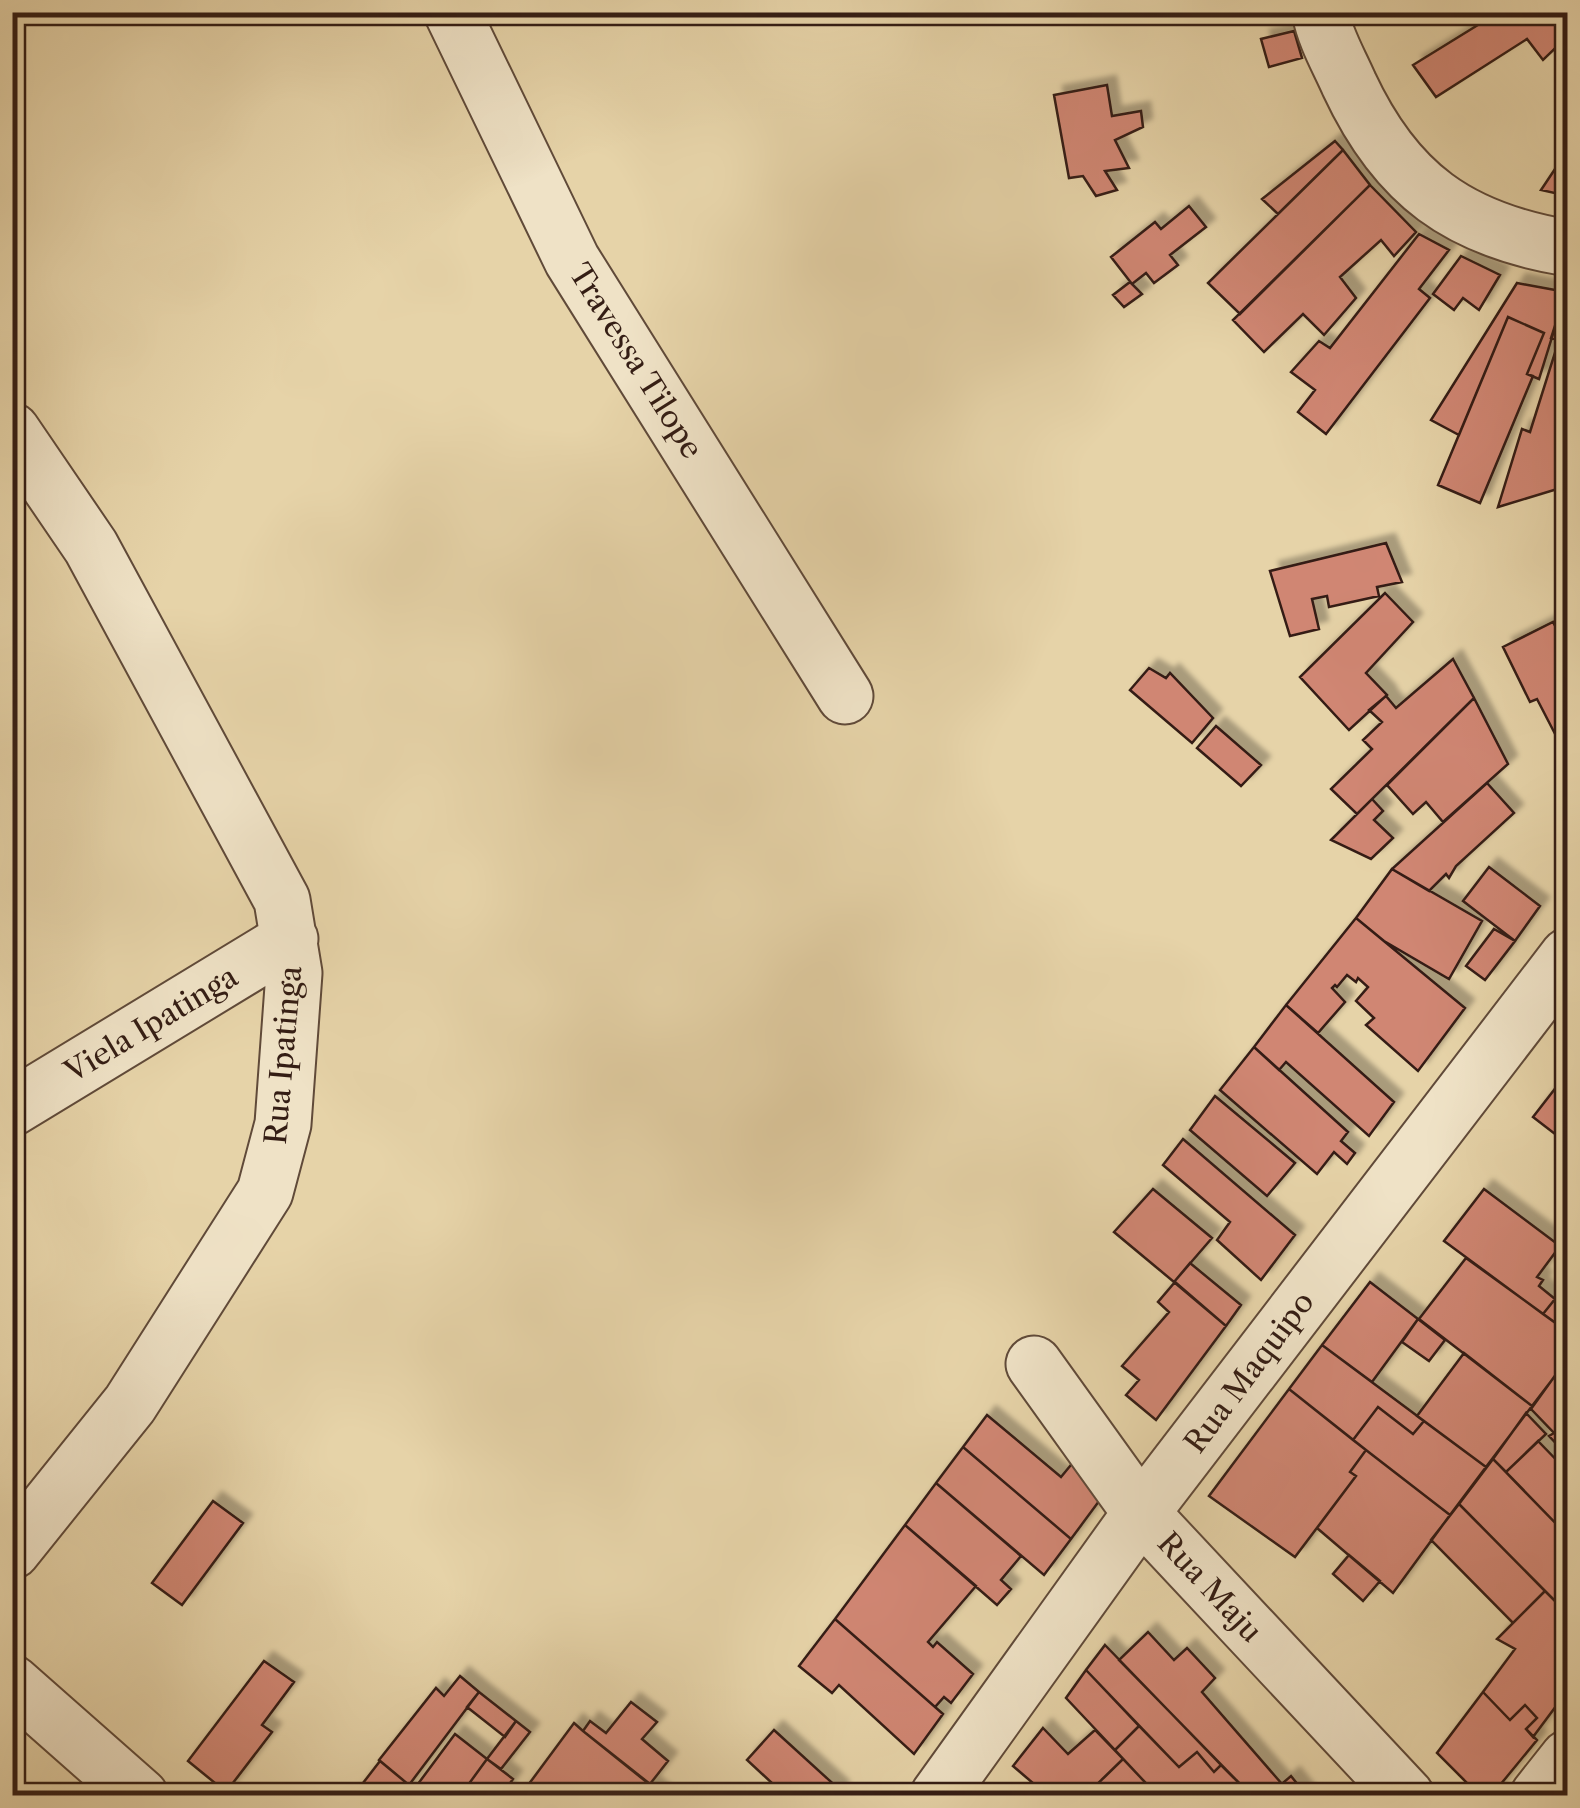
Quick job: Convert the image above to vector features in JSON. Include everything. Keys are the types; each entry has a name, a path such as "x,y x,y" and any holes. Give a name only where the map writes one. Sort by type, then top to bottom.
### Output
{"street":[{"name":"Travessa Tilope","path":"452,12 572,260 846,696"},
{"path":"1320,12 1362,112 1393,161 1414,182 1450,209 1516,239 1568,248"},
{"name":"Rua Ipatinga","path":"12,431 91,547 282,900 290,939 293,1010 283,1124 265,1192 130,1404 12,1551"},
{"name":"Viela Ipatinga","path":"12,1108 290,939"},
{"name":"Rua Maquipo","path":"938,1796 1141,1513 1568,956"},
{"name":"Rua Maju","path":"1034,1364 1141,1513 1406,1796"},
{"path":"12,1683 140,1796"},
{"path":"1538,1796 1568,1758"}],"building":[{"path":"1499,12 1568,12 1568,36 1543,60 1527,39 1436,97 1413,65"},
{"path":"1294,31 1302,58 1269,67 1261,39"},
{"path":"1107,85 1112,116 1141,111 1143,127 1115,140 1129,168 1105,171 1117,190 1096,196 1083,176 1069,178 1054,95"},
{"path":"1335,141 1343,150 1278,214 1262,199"},
{"path":"1343,150 1370,185 1240,314 1208,283"},
{"path":"1568,151 1568,196 1541,190 1555,169"},
{"path":"1370,185 1416,232 1394,256 1381,240 1340,277 1356,298 1324,335 1303,314 1264,352 1233,320"},
{"path":"1189,206 1206,227 1170,255 1178,265 1154,283 1146,273 1132,284 1111,257 1155,222 1161,229"},
{"path":"1419,234 1449,250 1419,289 1430,298 1326,434 1298,412 1315,390 1291,372 1319,341 1330,348"},
{"path":"1461,256 1500,275 1479,310 1463,298 1454,310 1433,294"},
{"path":"1130,282 1142,294 1124,307 1113,295"},
{"path":"1517,283 1566,292 1539,379 1527,374 1544,333 1508,317 1459,435 1431,420"},
{"path":"1566,292 1568,477 1564,487 1498,507 1522,429 1530,432 1559,340 1551,338"},
{"path":"1508,317 1544,333 1527,374 1533,376 1480,503 1438,485"},
{"path":"1386,543 1402,582 1377,587 1379,596 1329,607 1327,596 1312,599 1319,629 1290,636 1270,571"},
{"path":"1385,593 1413,622 1366,673 1387,695 1349,730 1300,677"},
{"path":"1553,622 1568,650 1568,759 1537,699 1530,702 1503,647"},
{"path":"1453,659 1474,698 1357,814 1331,789 1372,749 1363,740 1382,722 1369,710 1386,696 1396,708"},
{"path":"1149,668 1166,678 1170,673 1213,718 1192,743 1130,690"},
{"path":"1474,698 1508,764 1443,822 1426,802 1413,814 1387,785"},
{"path":"1216,726 1261,765 1241,786 1197,748"},
{"path":"1487,783 1514,813 1456,866 1449,878 1446,874 1429,891 1392,869"},
{"path":"1372,799 1383,811 1374,820 1393,838 1371,859 1331,840"},
{"path":"1489,867 1540,906 1515,941 1463,901"},
{"path":"1392,869 1482,921 1449,979 1384,941 1356,918"},
{"path":"1356,918 1465,1008 1418,1071 1366,1025 1374,1018 1356,1001 1368,987 1358,978 1356,982 1347,975 1332,988 1345,1002 1318,1033 1286,1005"},
{"path":"1494,929 1515,941 1485,980 1466,966"},
{"path":"1286,1005 1394,1102 1369,1136 1286,1062 1279,1070 1254,1047"},
{"path":"1254,1047 1348,1132 1341,1141 1355,1153 1347,1164 1334,1152 1317,1174 1220,1090"},
{"path":"1568,1072 1568,1144 1533,1117"},
{"path":"1215,1096 1295,1163 1267,1196 1190,1130"},
{"path":"1183,1139 1295,1235 1261,1280 1217,1240 1230,1222 1163,1165"},
{"path":"1153,1189 1212,1238 1174,1282 1114,1232"},
{"path":"1484,1189 1560,1246 1537,1277 1543,1280 1539,1286 1555,1299 1543,1314 1444,1241"},
{"path":"1466,1258 1568,1332 1568,1359 1532,1406 1419,1319"},
{"path":"1190,1263 1241,1305 1226,1326 1174,1282"},
{"path":"1175,1282 1226,1326 1156,1420 1126,1395 1139,1380 1122,1366 1169,1312 1158,1302"},
{"path":"1370,1282 1418,1319 1372,1382 1322,1345"},
{"path":"1568,1283 1568,1332 1543,1314"},
{"path":"1418,1319 1445,1340 1429,1361 1402,1342"},
{"path":"1322,1345 1424,1421 1413,1434 1378,1407 1353,1440 1289,1389"},
{"path":"1464,1353 1532,1406 1486,1467 1417,1416"},
{"path":"1562,1366 1568,1372 1568,1456 1549,1436 1554,1433 1531,1409"},
{"path":"1289,1389 1366,1450 1350,1472 1356,1476 1295,1557 1209,1496"},
{"path":"1378,1407 1413,1434 1424,1421 1486,1467 1450,1515 1353,1440"},
{"path":"1526,1413 1546,1434 1506,1472 1493,1459"},
{"path":"987,1415 1061,1477 1075,1460 1108,1489 1071,1539 963,1447"},
{"path":"1538,1441 1568,1472 1568,1536 1506,1472"},
{"path":"963,1447 1071,1539 1044,1575 936,1483"},
{"path":"1366,1450 1450,1515 1393,1593 1317,1528 1356,1476 1350,1472"},
{"path":"1493,1459 1568,1536 1568,1597 1559,1605 1459,1504"},
{"path":"936,1483 1021,1556 1001,1580 1011,1589 997,1605 905,1525"},
{"path":"213,1501 243,1523 182,1605 152,1583"},
{"path":"1459,1504 1545,1591 1513,1623 1431,1540"},
{"path":"905,1525 976,1586 928,1642 933,1647 937,1642 973,1674 951,1703 944,1697 935,1707 835,1619"},
{"path":"1349,1555 1380,1581 1363,1601 1333,1574"},
{"path":"1545,1591 1568,1614 1568,1690 1533,1737 1526,1729 1537,1718 1525,1705 1510,1720 1483,1692 1515,1649 1497,1639"},
{"path":"835,1619 943,1714 914,1754 839,1685 832,1693 799,1666"},
{"path":"1148,1632 1174,1660 1187,1648 1215,1678 1202,1692 1282,1784 1270,1794 1252,1796 1119,1660"},
{"path":"1105,1645 1221,1765 1214,1772 1197,1752 1179,1767 1086,1670"},
{"path":"264,1661 294,1682 262,1725 272,1732 226,1792 188,1761"},
{"path":"1086,1670 1139,1726 1115,1750 1066,1698"},
{"path":"460,1676 479,1692 409,1785 379,1760 436,1688 444,1696"},
{"path":"479,1692 516,1721 505,1737 467,1707"},
{"path":"1483,1692 1510,1720 1525,1705 1537,1718 1526,1729 1537,1740 1491,1796 1480,1796 1437,1753"},
{"path":"631,1702 657,1722 642,1739 668,1761 650,1784 583,1731 590,1721 606,1733"},
{"path":"516,1721 530,1732 501,1769 487,1759"},
{"path":"574,1723 583,1731 664,1796 520,1796"},
{"path":"1139,1726 1179,1767 1197,1752 1214,1772 1221,1765 1252,1796 1158,1796 1115,1750"},
{"path":"1043,1728 1068,1754 1095,1730 1123,1759 1085,1796 1048,1796 1013,1766"},
{"path":"774,1730 840,1790 835,1796 786,1796 747,1760"},
{"path":"455,1734 487,1759 460,1796 409,1796"},
{"path":"487,1759 513,1779 501,1796 460,1796"},
{"path":"1123,1759 1158,1796 1085,1796"},
{"path":"380,1761 409,1785 400,1796 353,1796"},
{"path":"1291,1776 1307,1796 1271,1796 1270,1794"}]}
